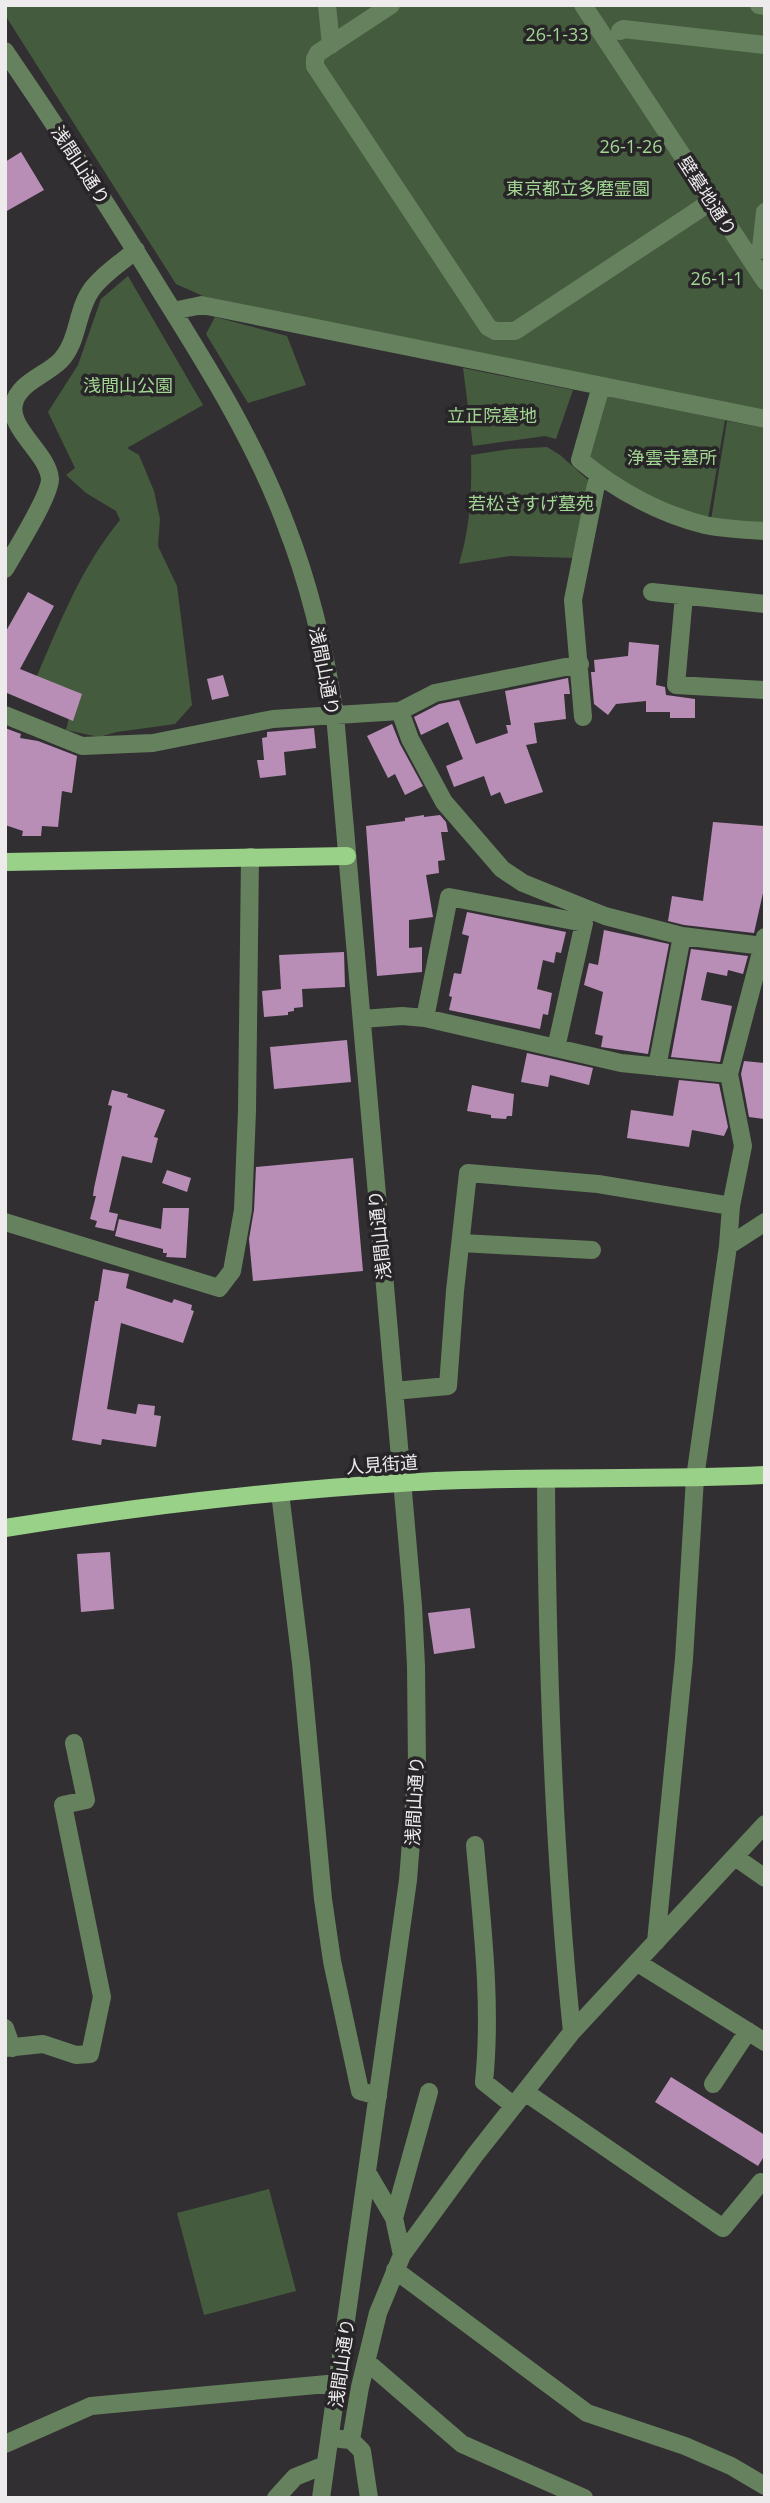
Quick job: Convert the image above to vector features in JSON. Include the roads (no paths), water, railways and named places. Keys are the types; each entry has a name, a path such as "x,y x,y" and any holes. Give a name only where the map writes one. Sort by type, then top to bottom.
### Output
{"main road":[{"path":"5,862 347,856"},
{"name":"人見街道","path":"5,1528 144,1508 401,1482 765,1475"}],"street":[{"path":"327,5 331,45"},
{"path":"391,5 318,53 315,59 318,71 488,327 495,331 515,331 712,201"},
{"name":"壁墓地通り","path":"583,5 765,281"},
{"path":"759,5 765,6"},
{"path":"620,31 624,29 765,45"},
{"name":"浅間山通り","path":"5,51 136,250 239,423 264,473 286,525 313,610 335,715 416,1666 417,1766 408,1880 321,2498"},
{"path":"749,257 761,248 765,212"},
{"path":"5,569 46,494 50,480 47,468 13,415 14,402 22,389 61,360 70,346 91,289 136,250"},
{"path":"173,311 202,305 765,419"},
{"path":"601,386 580,460 624,492 656,507 705,525 765,531"},
{"path":"583,718 573,600 598,475"},
{"path":"652,592 765,604"},
{"path":"684,596 676,685 765,690"},
{"path":"5,715 82,746 153,743 273,719 400,711 435,693 580,664"},
{"path":"400,711 410,739 444,802 502,869 523,883 605,916 682,936 764,942 729,1074 743,1146 731,1206 728,1246 695,1478 684,1659 656,1942"},
{"path":"5,1222 219,1288 232,1271 243,1210 250,857"},
{"path":"425,1018 449,897 584,923 556,1048"},
{"path":"657,1067 682,936"},
{"path":"362,1019 402,1016 425,1018 621,1063 729,1074"},
{"path":"394,1391 448,1387 468,1173 598,1184 731,1206"},
{"path":"728,1246 765,1222"},
{"path":"461,1243 592,1250"},
{"path":"546,1479 548,1668 560,1916 572,2032"},
{"path":"280,1493 295,1605 323,1899 332,1961 360,2091 378,2096"},
{"path":"5,2028 8,2048 43,2044 76,2055 90,2054 102,1997 63,1805 86,1800 74,1743"},
{"path":"351,2440 378,2313 399,2263 572,2032 639,1963 765,1824"},
{"path":"475,1845 488,2034 484,2082 520,2099 723,2228 761,2182 765,2185"},
{"path":"735,1857 765,1878"},
{"path":"639,1963 765,2042"},
{"path":"713,2084 748,2031"},
{"path":"429,2092 394,2218 399,2263 587,2413 685,2446 731,2466 765,2489 762,2498"},
{"path":"367,2172 394,2218"},
{"path":"367,2362 462,2444 581,2496"},
{"path":"5,2444 91,2406 338,2383"},
{"path":"330,2439 351,2440 362,2451 369,2498"},
{"path":"276,2498 295,2477 325,2465"}],"park label":[{"name":"26-1-33","path":"557,34"},
{"name":"26-1-26","path":"631,146"},
{"name":"東京都立多磨霊園","path":"578,188"},
{"name":"26-1-1","path":"717,278"},
{"name":"浅間山公園","path":"128,385"},
{"name":"立正院墓地","path":"492,415"},
{"name":"浄雲寺墓所","path":"672,457"},
{"name":"若松きすげ墓苑","path":"531,503"}]}
